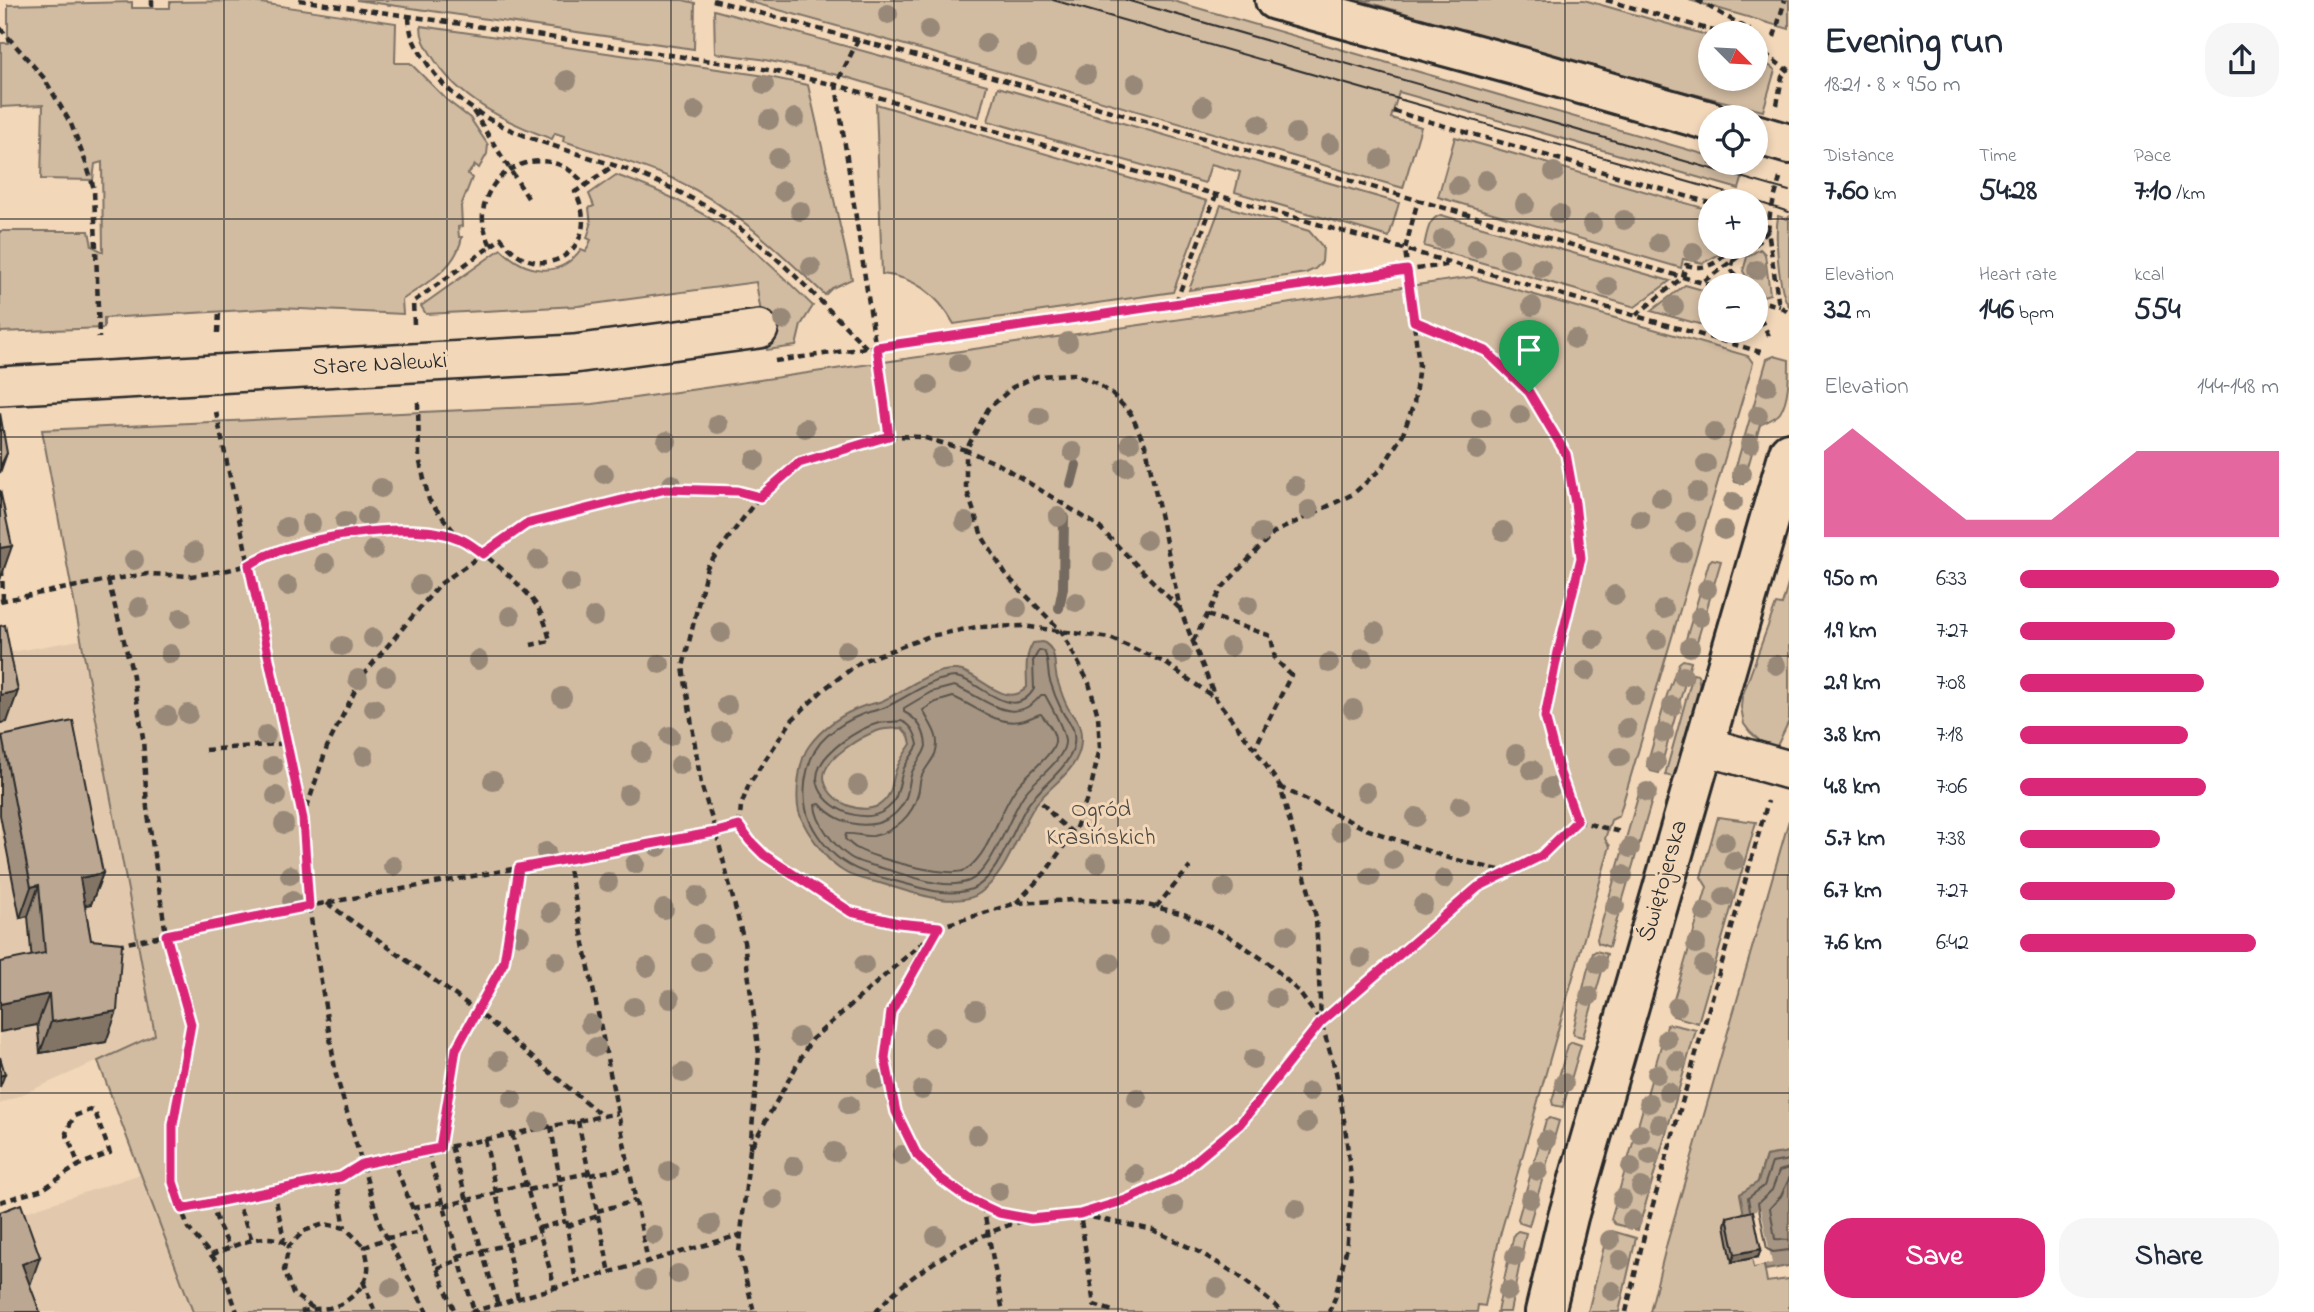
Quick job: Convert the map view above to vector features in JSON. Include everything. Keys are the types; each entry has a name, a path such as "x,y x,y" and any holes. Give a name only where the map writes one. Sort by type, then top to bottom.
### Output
{"street":[{"path":"1275,0 1698,118"},
{"name":"Stare Nalewki","path":"0,386 762,346"},
{"name":"Świętojerska","path":"1545,1312 1568,1217 1789,452"},
{"path":"1704,746 1780,780"}],"path":[{"path":"152,0 152,8"},
{"path":"299,0 759,68 836,85 1764,353"},
{"path":"713,0 1698,281"},
{"path":"1606,0 1698,26"},
{"path":"1697,0 1734,21"},
{"path":"1774,37 1785,0"},
{"path":"409,17 410,35 435,77 472,111 528,198"},
{"path":"0,28 44,78 71,124 86,163 94,189 99,338"},
{"path":"858,40 836,85 889,436"},
{"path":"1768,56 1788,70 1782,77 1768,230 1781,307"},
{"path":"472,111 522,135 677,190 714,211 747,234 867,348"},
{"path":"1393,111 1698,200"},
{"path":"491,246 484,229 483,212 488,195 497,180 510,169 542,161 559,164 574,173 586,185"},
{"path":"414,324 413,302 501,238 509,250 521,259 551,262 565,256 582,233 582,205 575,192 614,166"},
{"path":"1176,303 1216,195"},
{"path":"1193,642 1222,587 1273,533 1353,494 1382,468 1403,434 1415,403 1419,365 1405,249 1418,200"},
{"path":"1636,316 1683,277 1686,265 1703,268 1720,259"},
{"path":"1716,273 1734,260"},
{"path":"1734,260 1731,269 1734,273"},
{"path":"762,346 877,347 1457,263"},
{"path":"1768,304 1781,307 1789,313"},
{"path":"218,333 219,311"},
{"path":"1414,321 1486,351 1529,392 1566,454 1581,558 1545,717 1560,773 1577,821"},
{"path":"1016,903 1045,873 1073,833 1090,791 1100,748 1098,716 1089,683 1062,632 1006,575 982,536 966,488 966,450 988,409 1013,387 1037,376 1074,374 1104,388 1131,414 1146,447 1180,609 1193,642 1216,699 1280,786 1315,917 1321,1022 1336,1072 1352,1187 1346,1251 1329,1312"},
{"path":"418,402 419,458 429,500 460,539 515,581 535,604 547,626 550,641 531,645"},
{"path":"216,412 289,743 303,819 309,906 336,1075 380,1225 427,1312"},
{"path":"754,1312 738,1252 759,1054 744,942 701,784 683,667 707,567 760,497 799,463 889,436 922,438 966,450 1000,465 1097,525 1180,609"},
{"path":"303,819 327,747 363,675 440,584 526,524 666,489 737,491 760,497"},
{"path":"1,561 1,601 148,574 191,576 249,565 262,556 359,532 415,529 460,539"},
{"path":"108,580 132,671 141,725 147,808 166,935 191,1024 173,1125 173,1182 188,1228 222,1268 237,1312"},
{"path":"1208,614 1271,636 1275,659 1291,675 1254,748"},
{"path":"1216,699 1164,662 1110,638 1023,626 976,627 930,636 862,661 824,689 792,720 749,785 741,806 739,826 764,855 851,912 898,923 939,927 1016,903 1073,900 1130,901 1184,914 1227,934 1270,964 1298,991 1321,1022"},
{"path":"205,750 289,743"},
{"path":"1626,1312 1643,1236 1780,780"},
{"path":"1280,786 1366,829 1446,857 1508,872"},
{"path":"1042,803 1056,820 1073,833"},
{"path":"1577,821 1621,832"},
{"path":"876,1312 886,1298 923,1269 988,1233 1031,1219 1080,1214 1126,1200 1175,1178 1240,1124 1321,1022 1478,887 1541,856 1577,821"},
{"path":"116,946 309,906 739,826"},
{"path":"567,859 648,1262"},
{"path":"1157,907 1190,867"},
{"path":"440,1148 456,1049 504,962 519,868"},
{"path":"327,903 477,1011 602,1116"},
{"path":"750,1149 811,1040 939,927"},
{"path":"939,927 891,1012 885,1058 896,1112 917,1155 941,1179 969,1199 999,1213 1031,1219"},
{"path":"0,1202 43,1189 79,1165 110,1153 95,1112 90,1110 74,1116 66,1133 79,1165"},
{"path":"182,1209 336,1177 362,1164 618,1113"},
{"path":"578,1121 610,1273"},
{"path":"551,1126 576,1282"},
{"path":"512,1134 555,1288"},
{"path":"485,1139 518,1299"},
{"path":"451,1146 498,1305"},
{"path":"428,1150 472,1312 740,1235"},
{"path":"392,1158 456,1312"},
{"path":"413,1208 467,1200 629,1167"},
{"path":"336,1177 345,1228"},
{"path":"274,1190 284,1240 289,1246"},
{"path":"236,1198 252,1240"},
{"path":"437,1268 481,1250 506,1245 539,1231 635,1201"},
{"path":"211,1203 230,1248"},
{"path":"983,1205 1003,1312"},
{"path":"1080,1214 1094,1305 1116,1312"},
{"path":"1080,1214 1153,1230 1201,1253 1238,1275 1283,1312"},
{"path":"301,1312 313,1308 330,1308 347,1300 360,1289 368,1272 365,1247 345,1228 324,1224 304,1231 289,1246 284,1270 293,1294 313,1308"},
{"path":"365,1247 387,1238 422,1231"},
{"path":"211,1255 252,1240 284,1240"},
{"path":"363,1280 375,1312"}],"shaded area":[{"path":"80,640 155,1036 0,1104 0,654"},
{"path":"141,1174 193,1312 0,1312 1,1220"}],"green space":[{"path":"356,0 683,0 695,3 694,49"},
{"path":"743,0 1170,0 1698,153 1698,175 1743,175 1739,189 1399,92 1391,118 1421,127 1403,188"},
{"path":"1360,0 1584,0 1698,33 1698,91 1768,91 1768,65 1775,70 1765,105 1738,105 1636,80"},
{"path":"1689,0 1789,0 1789,29"},
{"path":"247,1 396,23 395,63 410,63 448,101 470,118 488,145 487,154 479,168 475,165 468,174 472,178 461,206 462,226 458,227 459,237 462,237 454,258 439,274 402,300 403,314 280,308 104,318 104,328 0,332 0,231 89,231 92,246 103,252 102,162 95,164 93,180 41,179 43,105 1,107 1,43 8,43 8,5 132,2 132,8 170,8 170,2"},
{"path":"714,10 987,85 979,117 843,76 715,53"},
{"path":"421,26 759,75 808,85 852,279 832,288 825,295 755,231 697,191 648,169 563,141 564,136 555,133 552,139 485,108 443,72 426,46"},
{"path":"998,87 1399,203 1389,237 1235,192 1240,172 1211,164 1205,183 988,121"},
{"path":"876,104 1207,201 1173,292 954,324 941,304 924,289 905,279 882,274"},
{"path":"1455,137 1698,207 1698,259 1711,259 1703,263 1683,259 1681,268 1438,197"},
{"path":"616,175 667,195 700,212 745,243 780,274 813,306 801,325 796,346 767,350 756,282 578,306 426,314 421,306 501,249 521,263 542,270 563,265 581,249 586,251 591,240 587,238 591,225 589,208 594,206 589,194"},
{"path":"1221,205 1309,231 1323,247 1322,262 1306,273 1189,290"},
{"path":"1441,215 1670,281 1635,307 1424,246 1433,219"},
{"path":"1778,216 1787,219 1789,217 1789,306 1782,288 1778,262"},
{"path":"1746,259 1766,259 1767,273 1743,271"},
{"name":"Ogród Krasińskich","path":"1472,277 1748,356 1753,363 1619,816 1611,820 1605,839 1610,846 1499,1239 1485,1306 1478,1305 1477,1312 193,1312 98,1061 155,1035 42,430 593,404"},
{"path":"1685,285 1698,289 1698,324 1651,311"},
{"path":"1774,356 1789,360 1785,401 1778,415 1760,425 1743,484 1735,482 1733,477 1767,359"},
{"path":"1712,559 1721,561 1693,655 1683,649"},
{"path":"1789,581 1789,721 1775,750 1750,732 1744,724 1741,707 1742,697 1776,604 1782,605"},
{"path":"1683,660 1691,662 1659,773 1651,771 1647,765 1667,695 1679,663"},
{"path":"1693,674 1698,675 1700,688 1674,777 1665,775"},
{"path":"1647,788 1654,793 1609,947 1598,943 1597,939 1640,790"},
{"path":"1718,817 1756,822 1698,1023 1673,1016 1670,1006 1707,887 1701,877"},
{"path":"1789,820 1789,1152 1766,1156 1732,1262 1752,1258 1754,1267 1764,1265 1767,1282 1789,1279 1789,1312 1650,1312 1667,1243"},
{"path":"1596,951 1607,954 1583,1037 1574,1035 1573,1031 1587,972"},
{"path":"1667,1025 1696,1030 1638,1230 1615,1224 1611,1219"},
{"path":"1572,1042 1581,1045 1563,1107 1553,1105 1568,1045"},
{"path":"1550,1118 1559,1121 1529,1226 1520,1223 1518,1219 1546,1120"},
{"path":"1518,1231 1526,1233 1510,1312 1497,1312 1514,1234"},
{"path":"1612,1231 1636,1238 1619,1312 1588,1312 1607,1234"}],"water":[{"path":"1043,642 1053,653 1057,679 1068,708 1081,730 1081,741 1076,760 1036,804 1006,863 990,884 970,898 932,898 857,878 833,864 807,831 798,805 800,768 814,739 848,713 884,700 937,672 965,672 1001,693 1019,693 1027,687 1027,659 1033,643","holes":["902,728 909,736 911,744 898,765 890,792 883,802 876,807 857,808 831,794 824,777 826,770 830,762 846,748 883,729"]},
{"path":"1789,1152 1789,1266 1765,1270 1764,1265 1754,1267 1740,1194 1758,1182 1766,1156"}],"pier":[{"path":"1761,1209 1772,1263 1754,1267 1752,1258 1758,1256 1744,1213"}],"building":[{"path":"0,413 7,453 0,467"},
{"path":"0,490 12,546 0,548"},
{"path":"5,625 18,691 0,695 0,626"},
{"path":"73,721 103,873 80,878 91,940 122,943 117,1011 51,1022 49,994 0,1004 0,962 45,953 39,885 31,887 2,736"},
{"path":"0,1057 5,1074 0,1076"},
{"path":"21,1204 40,1257 22,1264 40,1312 0,1312 0,1212"},
{"path":"1753,1211 1761,1249 1735,1254 1727,1217"}],"waterway":[{"path":"1071,484 1076,465"},
{"path":"1059,608 1063,588 1064,517"}],"tram line":[{"path":"1053,0 1713,189"},
{"path":"1126,0 1789,191"},
{"path":"1768,205 1789,212"}],"route":[{"path":"1407,270 1414,321 1486,351 1529,392 1566,454 1575,503 1581,558 1545,717 1560,773 1577,821 1541,856 1478,887 1321,1022 1240,1124 1175,1178 1126,1200 1080,1214 1031,1219 999,1213 969,1199 941,1179 917,1155 896,1112 885,1058 891,1012 939,927 898,923 851,912 764,855 739,826 519,868 504,962 456,1049 440,1148 362,1164 341,1177 182,1209 173,1182 173,1125 191,1024 166,935 309,906 303,819 289,743 249,565 262,556 359,532 415,529 460,539 483,554 526,524 666,489 737,491 760,497 799,463 889,436 877,347 1407,270"}]}
